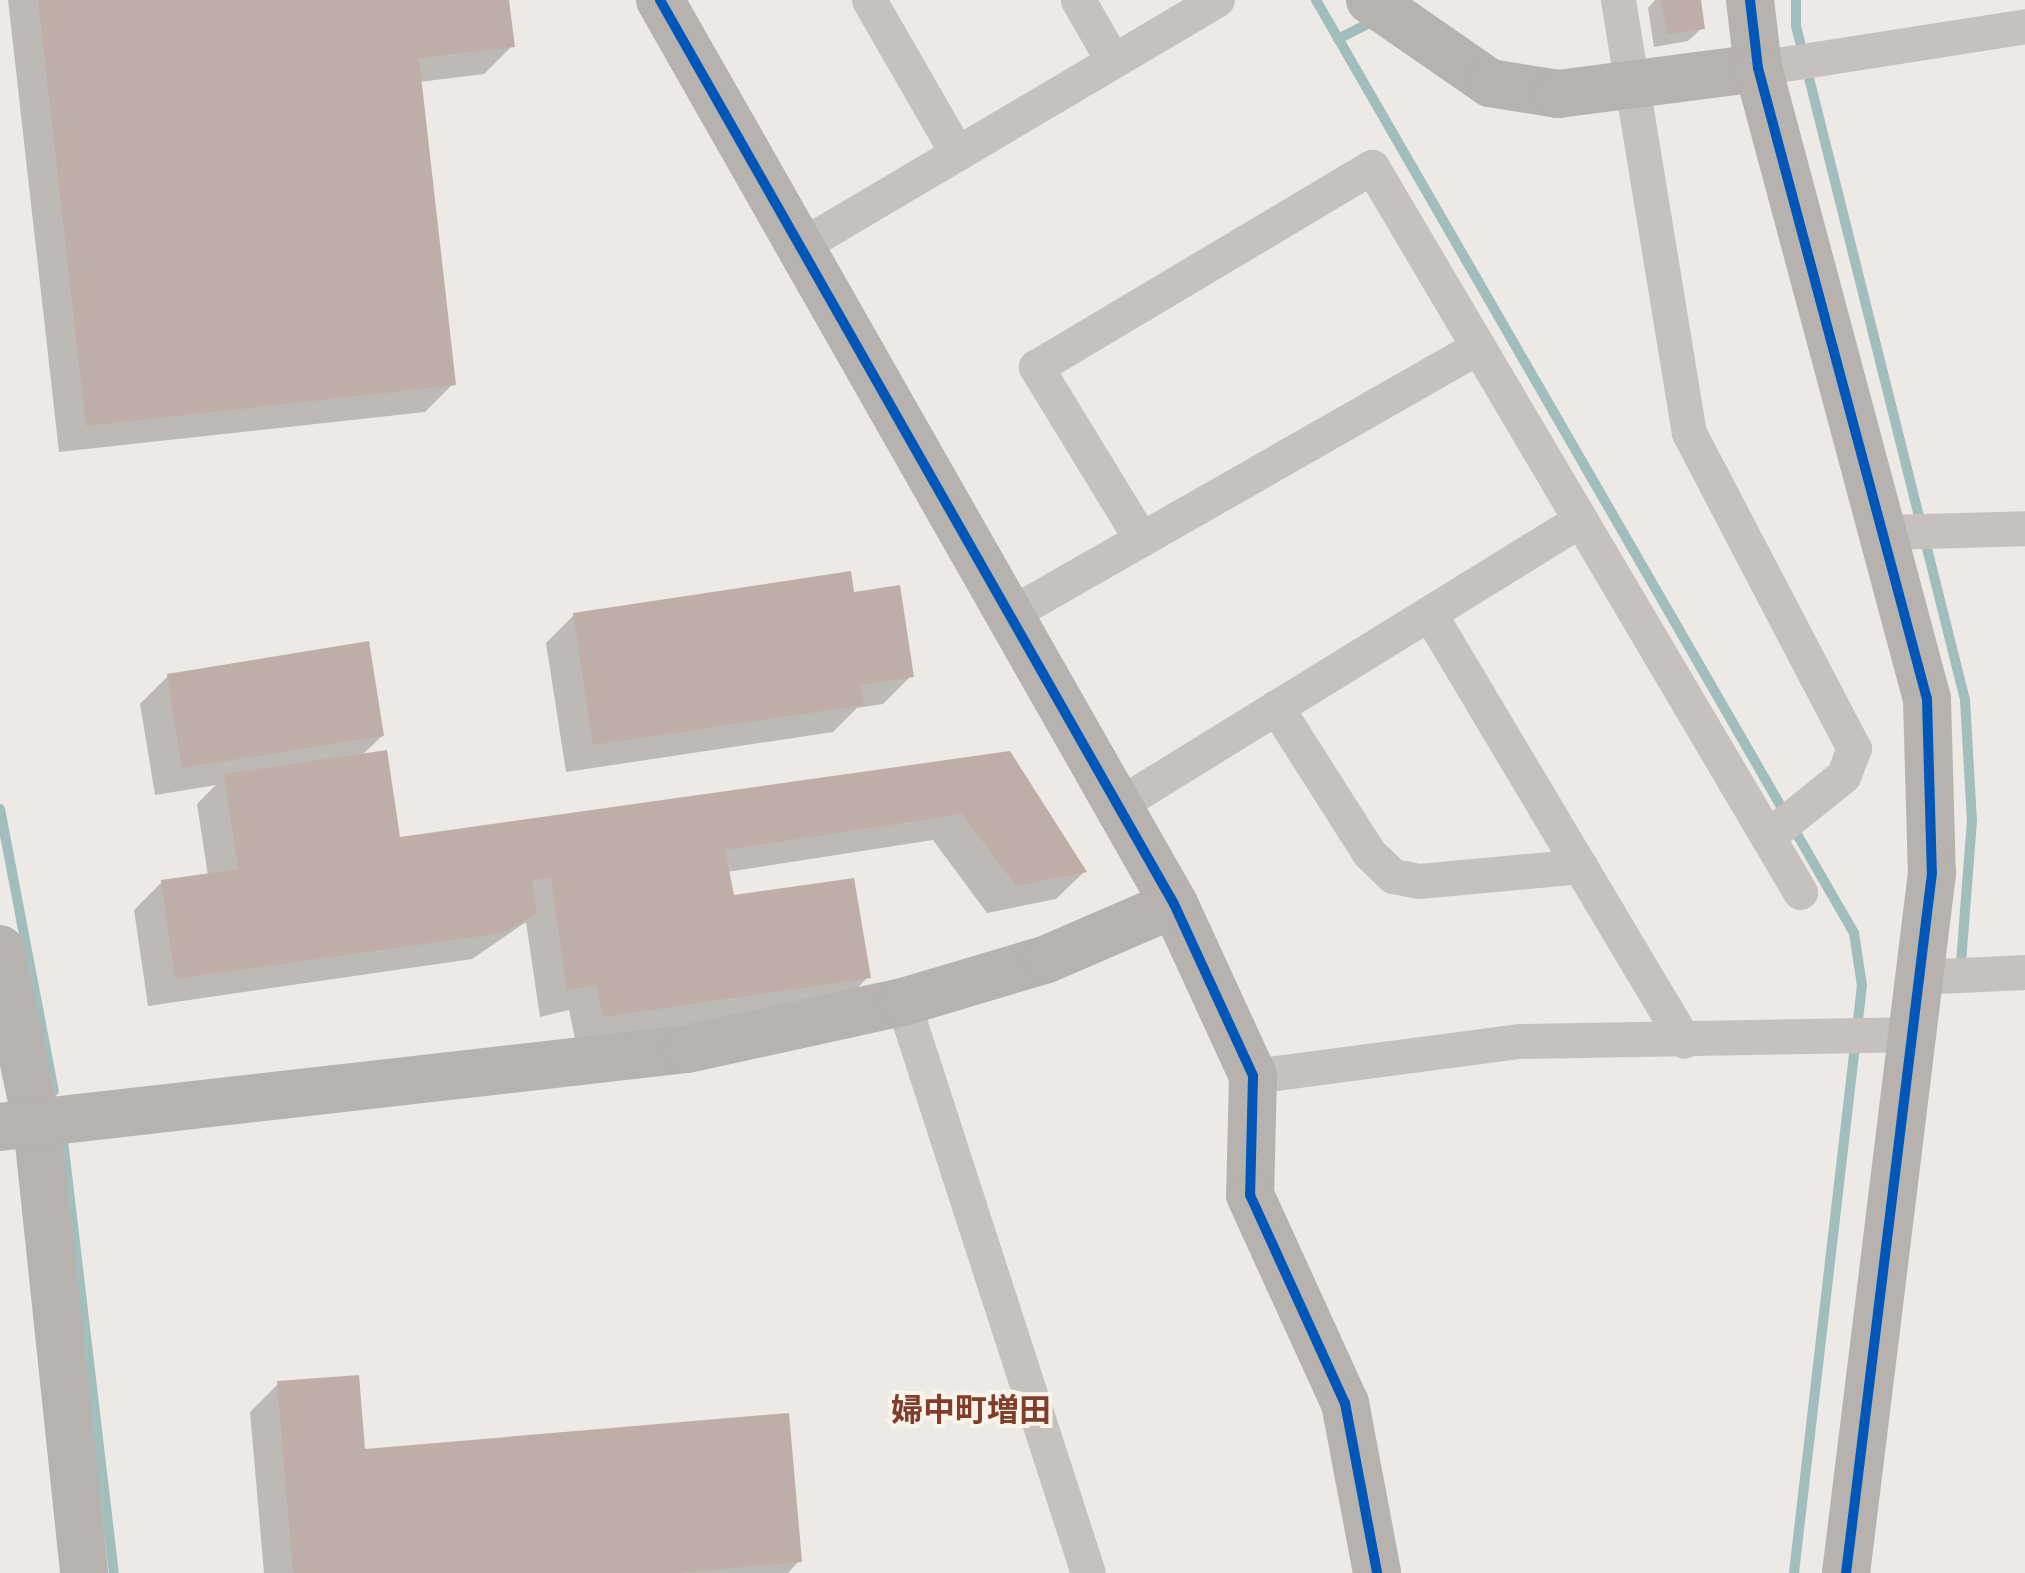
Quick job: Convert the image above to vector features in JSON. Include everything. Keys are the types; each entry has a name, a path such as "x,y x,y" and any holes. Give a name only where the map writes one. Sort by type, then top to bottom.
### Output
{"street":[{"path":"660,0 1174,904 1253,1076 1250,1194 1344,1403 1377,1573"},
{"path":"868,0 958,153"},
{"path":"1078,0 1113,61"},
{"path":"802,245 1217,0"},
{"path":"1370,0 1490,83 1558,94 1633,88 2025,26"},
{"path":"1618,0 1689,433 1854,748 1843,776 1766,837"},
{"path":"1750,0 1758,68 1886,532 1927,700 1932,873 1908,1034 1846,1573"},
{"path":"1141,539 1036,367 1372,167 1800,892"},
{"path":"1010,614 1478,347"},
{"path":"1118,806 1580,520"},
{"path":"1886,532 2025,528"},
{"path":"1429,614 1684,1041"},
{"path":"1276,708 1369,853 1393,876 1419,882 1580,866"},
{"path":"18,1126 688,1049 903,1002 1047,959 1174,904"},
{"path":"0,949 18,1126 84,1573"},
{"path":"1919,977 2025,972"},
{"path":"903,1002 1088,1573"},
{"path":"1253,1076 1519,1041 1908,1034"}],"building":[{"path":"38,0 509,0 515,47 419,58 456,385 86,426"},
{"path":"1661,0 1701,0 1705,29 1667,34"},
{"path":"851,571 854,592 900,585 914,677 861,685 864,705 593,745 573,613"},
{"path":"369,641 384,736 182,768 167,674"},
{"path":"387,750 400,837 1010,751 1087,872 1016,886 962,814 725,850 734,895 854,878 871,978 603,1017 596,984 567,991 551,878 532,880 537,914 502,933 175,979 161,880 238,869 224,774"},
{"path":"359,1375 365,1449 789,1413 802,1562 677,1573 293,1573 277,1381"}],"waterway":[{"path":"1316,0 1854,933 1862,985 1794,1573"},
{"path":"1796,0 1796,26 1965,700 1972,820 1961,963"},
{"path":"1338,39 1373,21"},
{"path":"0,809 54,1091"},
{"path":"62,1132 114,1573"}],"cycle path":[{"path":"660,0 1174,904 1253,1076 1250,1195 1345,1403 1377,1573"},
{"path":"1750,0 1758,68 1927,699 1932,873 1846,1573"}],"district":[{"name":"婦中町増田","path":"971,1410"}]}
